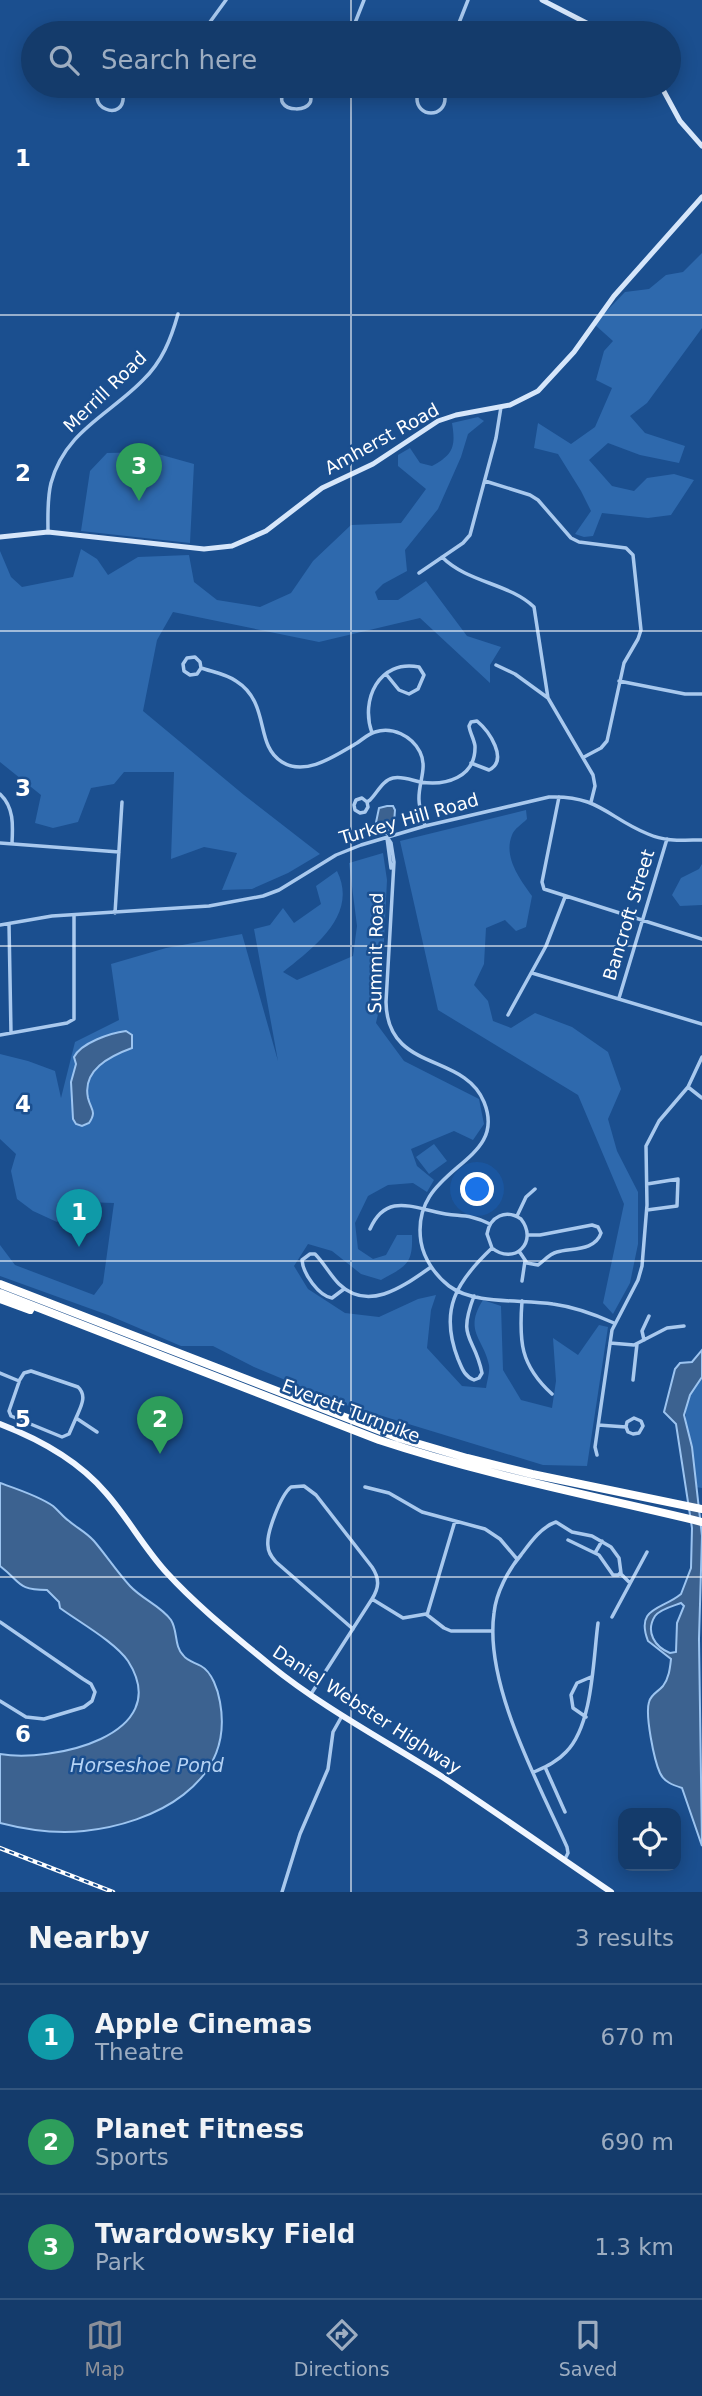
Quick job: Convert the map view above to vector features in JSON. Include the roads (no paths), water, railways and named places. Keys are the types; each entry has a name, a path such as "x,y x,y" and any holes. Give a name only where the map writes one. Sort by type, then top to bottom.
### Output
{"highway":[{"name":"Everett Turnpike","path":"0,1284 399,1438 532,1474 702,1508"},
{"name":"Everett Turnpike","path":"0,1293 424,1455 492,1474 702,1522"},
{"path":"0,1299 54,1319 69,1320"}],"main road":[{"name":"Daniel Webster Highway","path":"0,1424 39,1442 87,1474 107,1494 175,1582 271,1665 311,1694 471,1796 611,1892"}],"street":[{"path":"211,21 226,0"},
{"path":"356,21 364,0"},
{"path":"460,21 468,0"},
{"path":"542,0 583,21"},
{"path":"97,98 99,105 112,111 118,108 123,98"},
{"path":"283,98 288,108 293,110 301,110 308,104 310,98"},
{"path":"418,98 419,106 425,112 434,113 443,106 443,98"},
{"path":"668,98 680,121 702,146"},
{"name":"Amherst Road","path":"0,537 48,532 214,549 232,546 266,531 322,488 373,464 432,425 456,415 501,408 534,394 555,376 614,296 702,197"},
{"name":"Merrill Road","path":"48,532 50,486 66,452 83,429 135,389 151,372 166,348 178,314"},
{"path":"419,573 463,543 470,535 499,426 501,408"},
{"path":"485,481 538,500 571,538 579,542 626,548 635,564 641,630 624,663 607,741 601,748 584,757"},
{"path":"442,557 455,568 519,596 534,607 548,698"},
{"path":"193,657 199,661 201,668 197,674 190,675 184,671 183,664 186,659 193,657"},
{"path":"496,665 515,674 548,698 593,775 595,786 592,802"},
{"path":"372,733 368,720 371,693 376,683 386,674 404,667 422,669 424,675 418,689 409,694 401,692 386,674"},
{"path":"201,668 229,677 247,690 258,708 270,751 288,765 312,766 372,733 401,733 412,741 422,758 419,801 425,826"},
{"path":"620,681 685,694 702,694"},
{"path":"367,802 390,779 443,783 463,775 471,763 475,745 469,726 471,722 477,721 481,723 497,750 499,760 489,769 471,763"},
{"path":"0,794 7,801 12,814 12,843"},
{"path":"559,797 542,887 545,890 702,939"},
{"name":"Turkey Hill Road","path":"0,925 52,915 209,906 271,894 340,853 387,837 529,801 559,797 592,802 637,829 667,839 702,840"},
{"path":"357,799 367,802 366,811 356,811 354,805 357,799"},
{"path":"115,913 122,803"},
{"name":"Summit Road","path":"387,837 392,850 386,1002 388,1021 397,1038 412,1053 471,1083 484,1100 488,1117 487,1132 479,1149 438,1183 423,1208"},
{"name":"Bancroft Street","path":"619,999 667,839"},
{"path":"0,843 119,852"},
{"path":"508,1015 546,946 565,897"},
{"path":"0,1035 67,1023 74,1019 74,915"},
{"path":"9,924 12,1032"},
{"path":"532,973 702,1024"},
{"path":"597,1455 595,1447 614,1323 640,1273 647,1210 645,1155 659,1121 688,1087 702,1057"},
{"path":"688,1087 702,1098"},
{"path":"647,1184 678,1179 677,1206 647,1210"},
{"path":"517,1216 526,1197 536,1189"},
{"path":"370,1229 376,1218 389,1208 405,1205 440,1213 472,1216 490,1224"},
{"path":"423,1208 421,1241 431,1267 457,1291 474,1296 568,1306 614,1323"},
{"path":"500,1215 517,1216 525,1224 528,1235 526,1243 519,1251 505,1255 492,1248 487,1237 490,1224 500,1215"},
{"path":"519,1251 530,1265 538,1265 554,1253 575,1250 595,1242 601,1233 599,1228 592,1225 528,1235"},
{"path":"474,1296 466,1328 482,1371 481,1377 476,1380 468,1378 464,1373 450,1335 449,1317 457,1291 469,1271 492,1248"},
{"path":"344,1289 334,1298 327,1298 304,1271 301,1264 303,1259 315,1254 344,1289 371,1297 385,1295 400,1288 431,1267"},
{"path":"522,1281 525,1261"},
{"path":"522,1301 520,1327 523,1353 534,1376 552,1394"},
{"path":"644,1340 642,1331 649,1316"},
{"path":"610,1343 636,1344 667,1328 684,1326"},
{"path":"633,1380 636,1344"},
{"path":"31,1371 78,1387 82,1391 83,1398 69,1434 62,1437 11,1416 9,1411 19,1381 24,1373 31,1371"},
{"path":"0,1373 19,1381"},
{"path":"76,1418 97,1432"},
{"path":"634,1418 639,1419 643,1426 641,1431 633,1434 628,1432 626,1427 627,1422 634,1418"},
{"path":"598,1425 626,1427"},
{"path":"311,1694 353,1629 372,1599 378,1584 373,1567 312,1491 299,1485 287,1490 268,1538 270,1555 353,1629"},
{"path":"365,1487 385,1491 413,1508 489,1531 500,1539 517,1559"},
{"path":"427,1615 455,1521"},
{"path":"565,1861 567,1847 504,1703 496,1666 496,1603 517,1559 543,1529 556,1522 572,1532 602,1541 617,1555 621,1573 630,1583"},
{"path":"568,1540 603,1559 612,1574 616,1576 621,1573"},
{"path":"595,1553 602,1541"},
{"path":"612,1617 647,1552"},
{"path":"372,1599 403,1618 427,1615 440,1626 452,1631 494,1631"},
{"path":"0,1622 90,1684 94,1692 92,1701 84,1707 44,1720 26,1717 0,1701"},
{"path":"534,1772 559,1759 572,1745 586,1717 598,1623"},
{"path":"586,1717 573,1708 570,1695 577,1683 591,1677"},
{"path":"282,1892 304,1825 328,1769 333,1732 343,1714"},
{"path":"545,1767 565,1812"}],"water":[{"path":"393,806 395,810 394,823 386,834 374,832 379,808"},
{"path":"126,1031 132,1035 132,1048 115,1055 93,1072 87,1088 93,1116 89,1123 82,1126 76,1124 73,1119 71,1082 76,1064 74,1057 89,1043"},
{"path":"702,1350 702,1377 690,1395 684,1415 692,1447 702,1536 699,1639 702,1846 682,1788 664,1779 655,1758 648,1708 651,1697 665,1683 671,1659 648,1641 645,1630 645,1622 652,1611 681,1594 691,1568 692,1528 676,1424 664,1412 675,1369 680,1363 692,1362","holes":["681,1603 684,1606 677,1623 676,1652 670,1653 660,1647 653,1638 652,1622 663,1610"]},
{"name":"Horseshoe Pond","path":"0,1483 47,1502 91,1538 130,1586 167,1615 173,1624 180,1651 187,1659 205,1669 214,1682 220,1702 221,1731 215,1756 202,1777 184,1795 161,1809 110,1827 84,1831 42,1831 0,1823 0,1754 48,1754 101,1739 122,1726 135,1708 138,1687 128,1661 115,1647 60,1608 59,1602 47,1590 25,1587 0,1566"}],"railway":[{"path":"0,1848 113,1892"}],"place":[{"name":"Twardowsky Field","path":"139,501"},
{"name":"Apple Cinemas","path":"79,1247"},
{"name":"Planet Fitness","path":"160,1454"}]}
